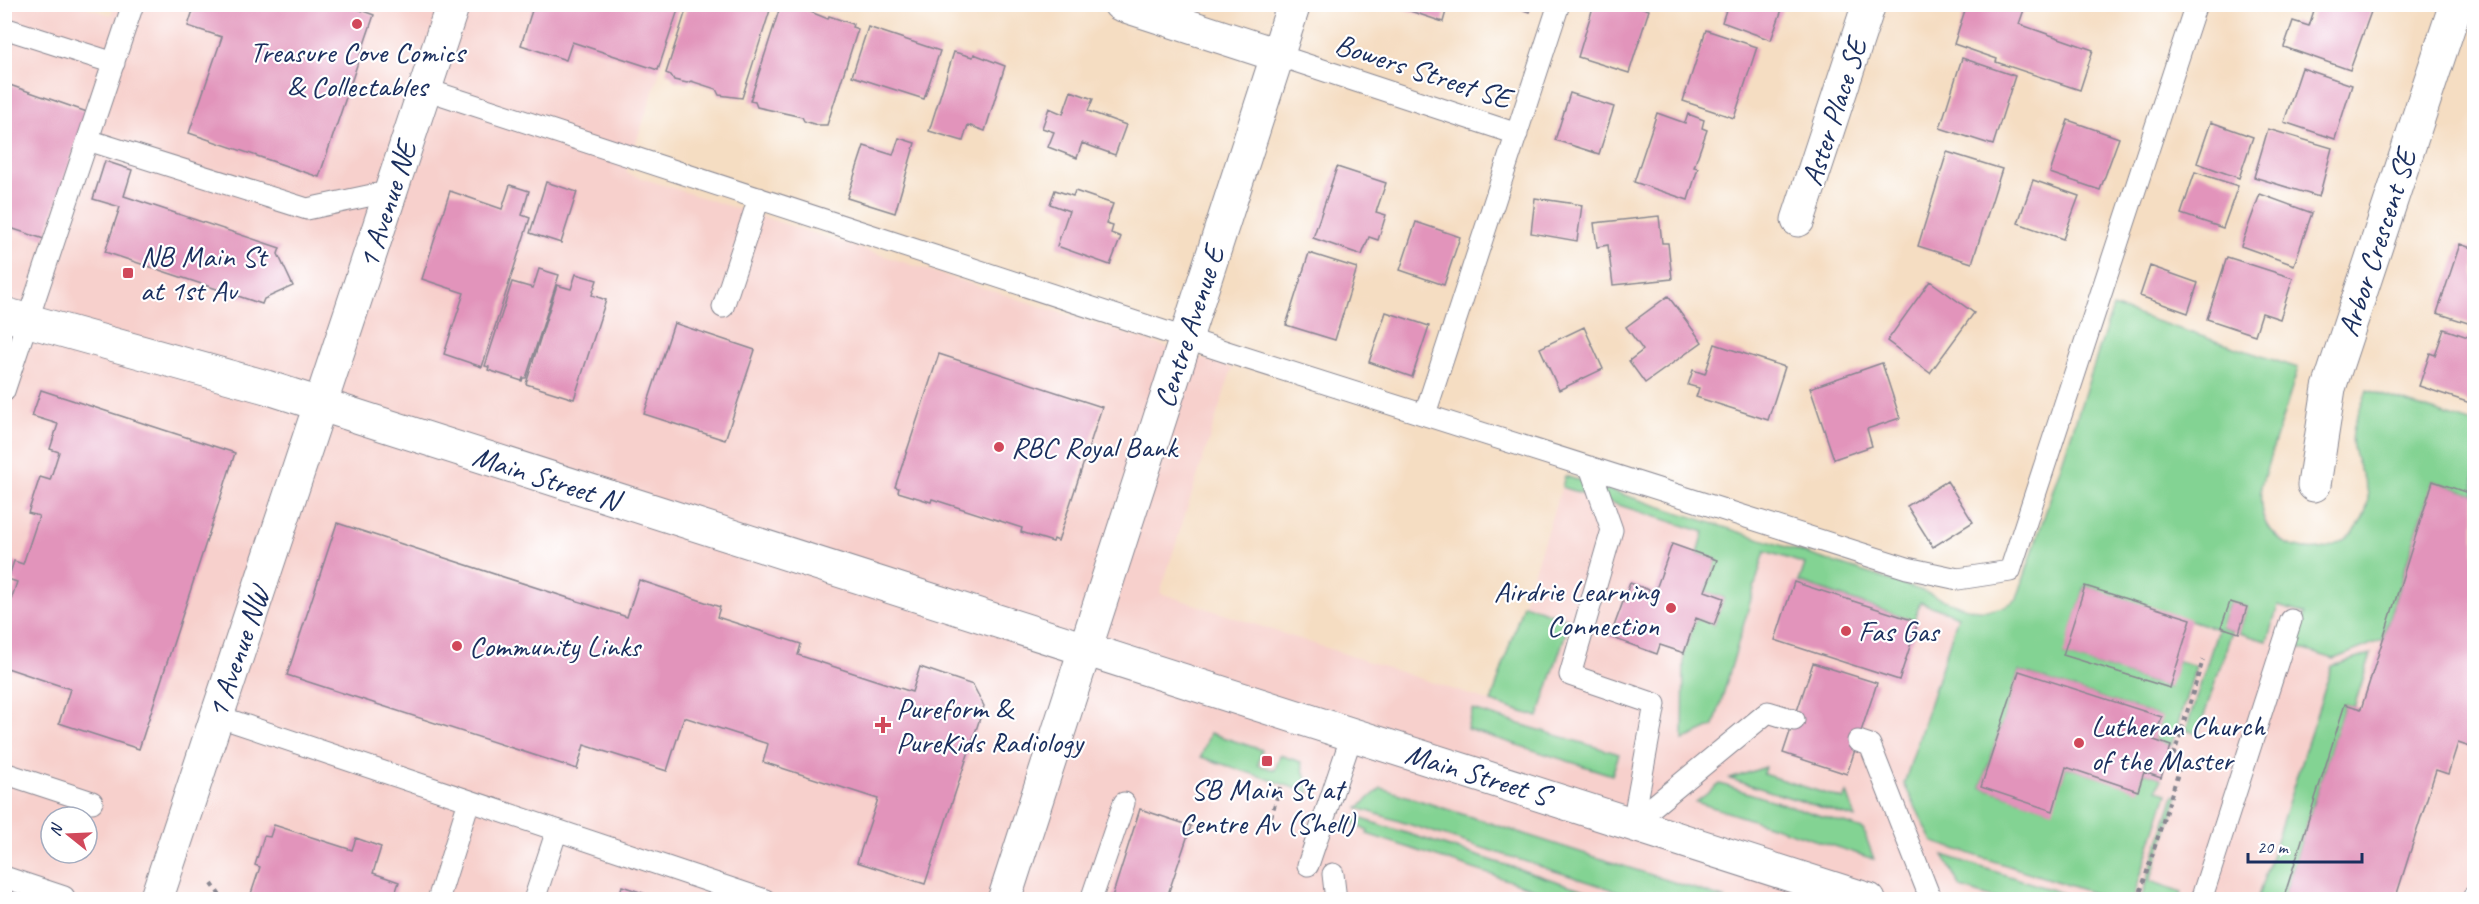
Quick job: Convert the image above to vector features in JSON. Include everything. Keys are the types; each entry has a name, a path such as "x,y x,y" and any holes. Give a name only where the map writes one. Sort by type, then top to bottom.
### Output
{"street":[{"name":"1 Avenue NE","path":"320,405 453,4"},
{"path":"1120,4 1277,55"},
{"name":"Centre Avenue E","path":"1004,900 1294,4"},
{"name":"Aster Place SE","path":"1798,220 1869,4"},
{"name":"Arbor Crescent SE","path":"2314,485 2329,388 2456,4"},
{"name":"Main Street N","path":"16,317 255,384 1084,650"},
{"name":"1 Avenue NW","path":"156,900 320,405"},
{"name":"Main Street S","path":"1084,650 1869,900"}],"lane":[{"path":"4,391 16,317 88,140 133,4"},
{"path":"1425,414 1558,4"},
{"path":"425,89 1185,338 1907,568 1958,579 2010,571 2196,4"},
{"path":"4,28 114,63"},
{"name":"Bowers Street SE","path":"1277,55 1517,134"},
{"path":"88,140 307,209 391,191"},
{"path":"723,308 759,198"},
{"path":"1590,467 1612,530 1570,675 1655,704 1633,823"},
{"path":"2201,900 2291,620"},
{"path":"1633,823 1768,712 1794,720"},
{"path":"217,716 765,900"},
{"path":"1308,865 1352,735"},
{"path":"1858,741 1870,745 1931,900"},
{"path":"4,773 92,802"},
{"path":"438,900 469,801"},
{"path":"1091,900 1124,803"},
{"path":"534,900 557,830"},
{"path":"1333,874 1336,900"},
{"path":"4,877 64,897"}],"path":[{"path":"2172,764 2203,660"},
{"path":"2138,900 2181,767 2166,762"},
{"path":"1271,817 1280,787"},
{"path":"212,884 223,900"}],"shaded area":[{"path":"115,4 682,5 626,173 1232,368 1160,593 1491,702 1565,476 1920,590 1961,606 1985,612 2003,609 2017,599 2113,307 2298,368 2261,486 2260,504 2271,530 2294,547 2318,550 2334,546 2358,528 2365,513 2369,494 2366,478 2353,448 2353,433 2367,390 2474,424 2474,899 5,900 5,5 80,5 111,15"}],"green space":[{"path":"2113,307 2298,368 2261,486 2261,509 2264,520 2270,530 2281,540 2294,547 2322,548 2336,544 2348,537 2358,526 2365,513 2368,504 2367,487 2355,456 2352,440 2354,426 2367,390 2474,424 2474,495 2433,481 2382,640 2334,659 2295,647 2305,614 2278,606 2267,641 2239,633 2247,607 2230,602 2221,627 2232,631 2198,734 2186,730 2218,629 2085,586 2064,655 2169,688 2178,661 2196,666 2171,746 2154,740 2161,717 2019,671 1981,787 2052,810 2066,767 2138,790 2144,772 2161,778 2157,790 2167,793 2133,899 2112,899 1933,842 1904,784 1958,616 1920,602 1914,621 1799,582 1805,564 1765,551 1714,726 1683,740 1684,653 1696,618 1714,625 1724,598 1705,591 1717,560 1698,553 1704,532 1562,487 1565,476 1920,590 1957,605 1993,610 2017,599"},
{"path":"1523,604 1570,620 1538,717 1491,702"},
{"path":"2371,654 2354,707 2345,704 2283,899 2257,900 2332,666"},
{"path":"1473,710 1619,754 1612,775 1467,729"},
{"path":"1210,733 1262,750 1258,765 1275,770 1280,755 1301,762 1310,793 1201,757"},
{"path":"1765,767 1763,774 1844,799 1847,793 1856,818 1730,779"},
{"path":"1720,784 1863,829 1874,859 1696,802"},
{"path":"1381,788 1726,899 1642,899 1358,808"},
{"path":"2174,795 2178,796 2150,881 2182,892 2180,899 2141,899"},
{"path":"1356,817 1612,899 1565,899 1367,834 1368,830 1354,825"},
{"path":"1943,855 2081,899 1997,899 1961,888"}],"building":[{"path":"195,4 344,4 374,15 319,177 189,133 222,37 188,26"},
{"path":"534,4 680,4 658,70 572,42 566,60 521,45"},
{"path":"688,4 772,4 742,98 719,95 716,89 691,81 687,83 674,80 666,73"},
{"path":"781,4 791,4 828,19 829,16 853,24 852,27 858,29 827,125 817,125 804,121 802,117 757,107 755,102 750,101"},
{"path":"1389,4 1448,4 1443,22"},
{"path":"1507,4 1532,4 1529,12"},
{"path":"1594,4 1631,4 1649,10 1629,73 1578,57"},
{"path":"1728,4 1784,4 1771,40 1722,22"},
{"path":"1967,4 2026,4 2019,24 2093,50 2080,90 1996,62 1997,59 1954,44"},
{"path":"2316,4 2358,4 2372,9 2350,70 2284,47 2293,21 2309,26"},
{"path":"868,27 940,51 924,99 852,76"},
{"path":"1706,30 1757,47 1734,118 1683,101"},
{"path":"954,52 973,57 974,54 1005,66 985,131 968,125 963,141 929,131"},
{"path":"1962,58 2015,76 1993,145 1940,128"},
{"path":"2302,68 2352,85 2335,139 2284,122"},
{"path":"4,83 87,112 44,239 4,226"},
{"path":"1071,91 1093,99 1088,111 1126,125 1115,155 1082,143 1077,158 1048,147 1054,132 1042,128 1049,108 1063,114"},
{"path":"1570,93 1614,107 1599,154 1555,140"},
{"path":"1657,113 1685,123 1688,114 1704,120 1702,128 1707,130 1694,167 1698,168 1688,200 1634,182"},
{"path":"2068,120 2119,138 2100,190 2050,173"},
{"path":"2211,122 2253,137 2239,178 2197,163"},
{"path":"2268,129 2332,148 2319,197 2254,177"},
{"path":"899,138 915,143 895,213 847,198 864,146 893,155"},
{"path":"1947,152 2002,169 1972,263 1918,246"},
{"path":"105,161 132,170 124,196 280,248 278,254 293,286 264,299 262,304 105,252 120,207 93,199"},
{"path":"1337,167 1386,183 1376,212 1386,215 1378,240 1369,237 1362,255 1313,238"},
{"path":"2195,172 2238,186 2223,228 2181,214"},
{"path":"2033,180 2079,196 2063,239 2018,223"},
{"path":"546,182 577,192 561,243 530,233"},
{"path":"510,185 529,191 522,215 530,218 482,367 444,354 464,293 422,279 450,191 502,209"},
{"path":"1055,190 1073,196 1075,191 1113,204 1106,224 1113,226 1111,233 1121,237 1110,265 1057,246 1069,211 1050,204"},
{"path":"2260,194 2312,213 2294,265 2241,246"},
{"path":"1535,198 1582,205 1577,241 1531,233"},
{"path":"1659,216 1662,243 1668,243 1672,279 1613,285 1608,245 1597,247 1594,223"},
{"path":"1416,222 1460,237 1444,285 1400,270"},
{"path":"2460,244 2474,249 2474,325 2437,313"},
{"path":"1309,253 1357,268 1335,340 1286,325"},
{"path":"2227,257 2293,278 2280,319 2262,313 2255,335 2207,319"},
{"path":"2150,266 2198,283 2188,313 2140,296"},
{"path":"539,269 559,275 526,378 522,381 488,370 489,367 485,366 512,282 533,288"},
{"path":"576,274 597,280 592,295 606,300 574,399 526,384 557,285 571,289"},
{"path":"1930,281 1974,313 1930,373 1887,341"},
{"path":"1668,296 1702,342 1645,383 1629,361 1643,350 1626,327"},
{"path":"1386,312 1429,326 1412,377 1369,362"},
{"path":"674,323 755,350 725,440 644,414"},
{"path":"1584,327 1603,369 1559,390 1540,348"},
{"path":"2444,329 2474,339 2473,404 2419,386 2430,353 2435,355"},
{"path":"1715,344 1785,367 1768,420 1696,397 1699,388 1688,385 1693,370 1705,374"},
{"name":"RBC Royal Bank","path":"939,354 1102,407 1058,541 1054,539 1053,542 1021,532 1022,528 932,499 931,502 898,492 899,488 895,487"},
{"path":"1882,363 1900,418 1867,429 1872,446 1834,459 1810,388"},
{"path":"41,390 235,453 139,749 59,723 70,689 4,667 4,621 17,582 8,579 14,561 23,564 39,516 28,513 40,477 50,480 59,452 50,449 58,424 32,416"},
{"path":"1947,481 1973,522 1933,547 1907,506"},
{"path":"2433,481 2474,495 2474,732 2470,747 2458,743 2448,774 2436,770 2395,900 2381,897 2380,900 2283,900 2345,704 2361,709"},
{"path":"337,523 627,617 639,580 720,607 717,617 801,644 798,655 912,692 920,667 973,685 984,706 925,884 857,862 878,799 763,762 768,744 684,717 667,771 584,745 577,769 287,675"},
{"name":"Airdrie Learning Connection","path":"1672,544 1717,560 1705,591 1724,598 1714,625 1696,618 1684,653 1660,645 1657,654 1610,637 1630,583 1655,592"},
{"name":"Fas Gas","path":"1794,582 1918,622 1899,680 1775,640"},
{"path":"2085,586 2191,619 2170,688 2063,655"},
{"path":"2230,602 2247,607 2239,633 2221,627"},
{"name":"Fas Gas","path":"1813,663 1877,683 1847,774 1783,753"},
{"name":"Lutheran Church of the Master","path":"2019,671 2162,717 2154,740 2171,746 2161,778 2144,772 2138,791 2066,767 2053,811 1981,787"},
{"path":"1140,809 1191,826 1166,900 1111,900"},
{"path":"274,825 352,850 356,838 381,847 373,873 399,882 393,900 249,900 260,867 255,865 264,836 270,837"},
{"path":"622,886 661,899 661,900 618,900"}],"place":[{"name":"Treasure Cove Comics & Collectables","path":"357,24"},
{"name":"NB Main St at 1st Av","path":"128,273"},
{"name":"RBC Royal Bank","path":"999,447"},
{"name":"Airdrie Learning Connection","path":"1671,608"},
{"name":"Fas Gas","path":"1846,631"},
{"name":"Community Links","path":"457,646"},
{"name":"Pureform & PureKids Radiology","path":"883,725"},
{"name":"Lutheran Church of the Master","path":"2079,743"},
{"name":"SB Main St at Centre Av (Shell)","path":"1267,761"}]}
